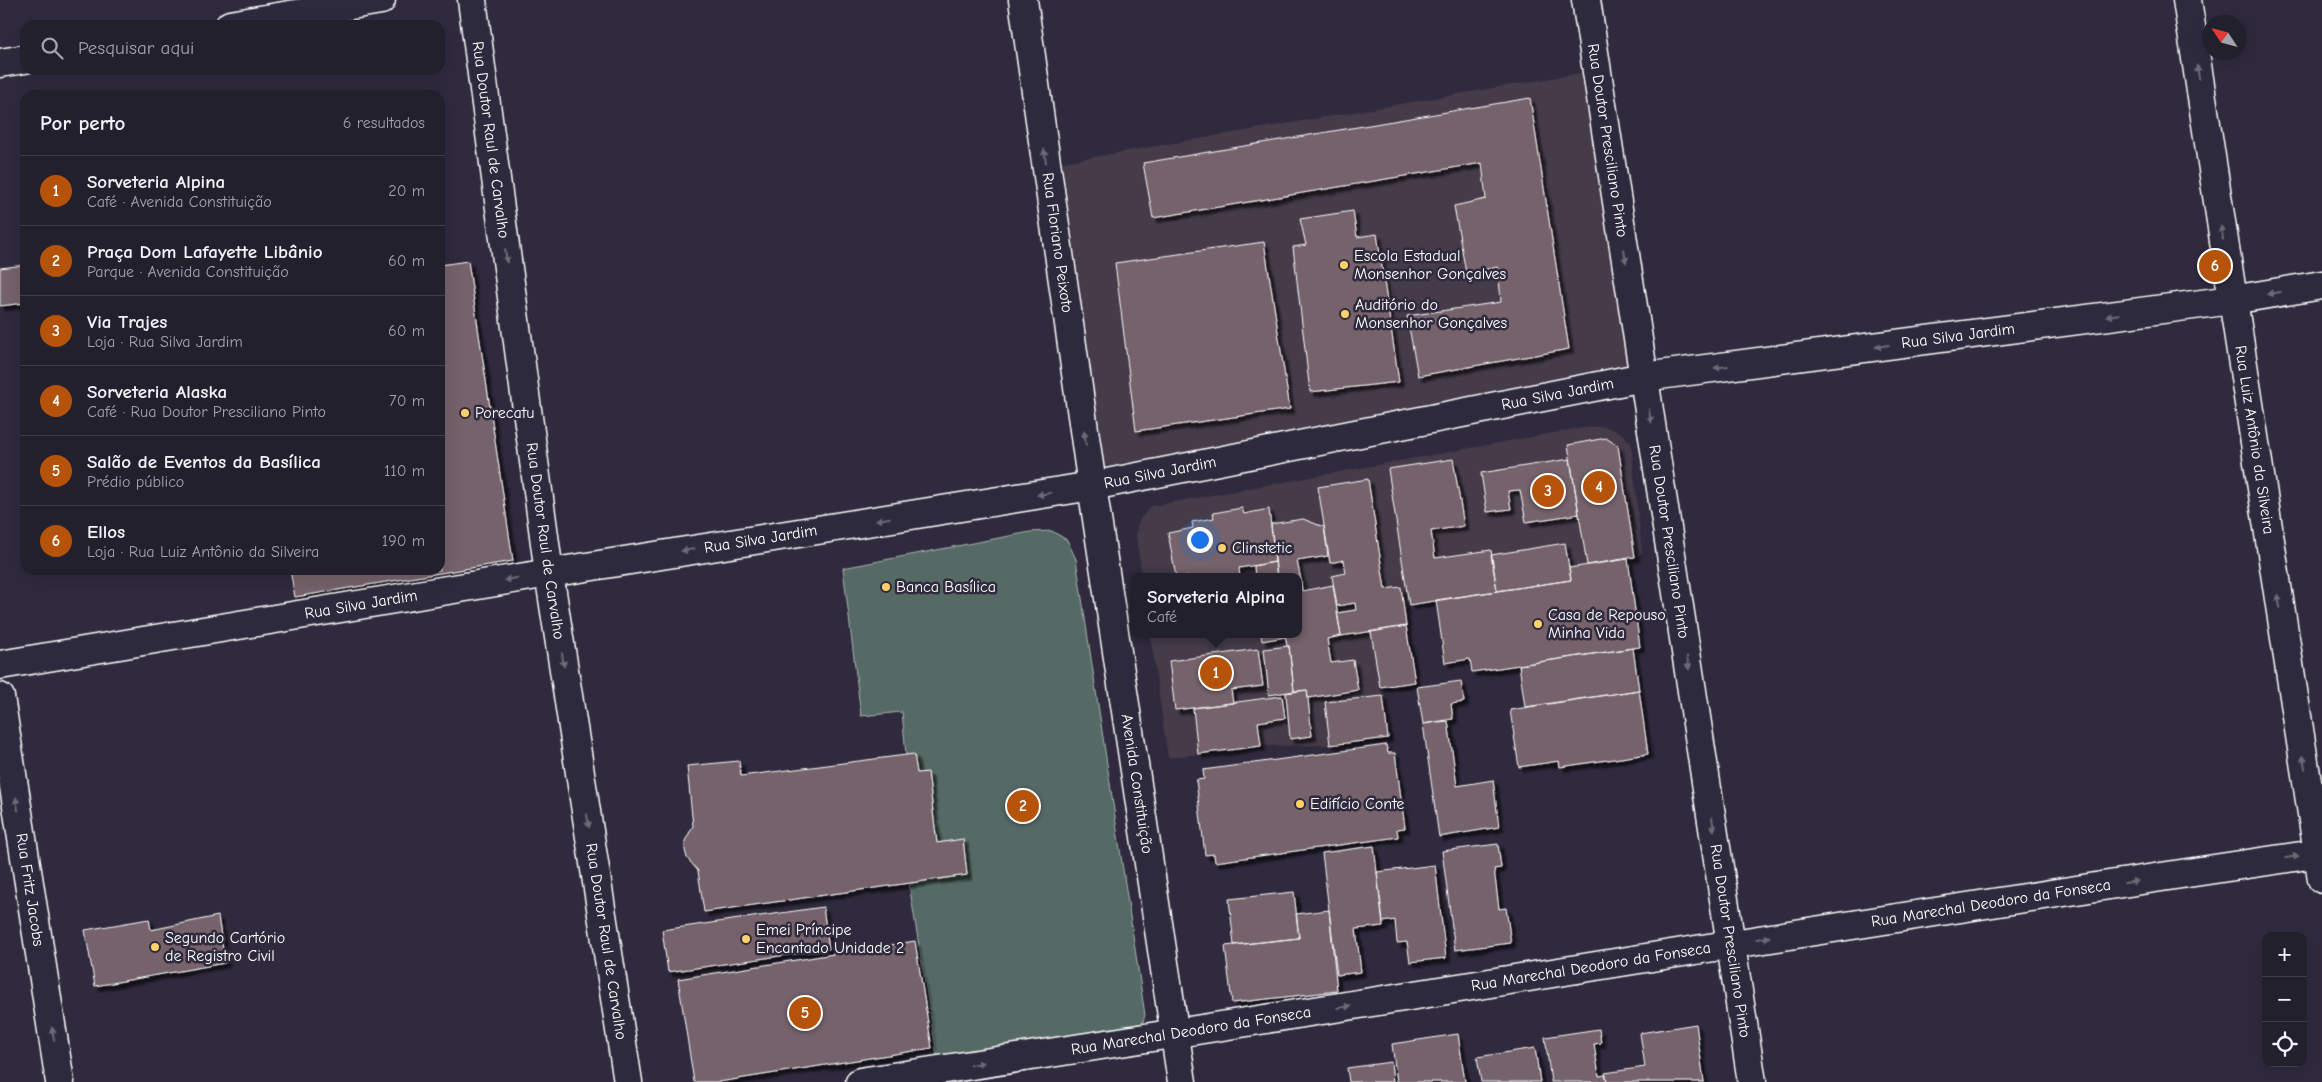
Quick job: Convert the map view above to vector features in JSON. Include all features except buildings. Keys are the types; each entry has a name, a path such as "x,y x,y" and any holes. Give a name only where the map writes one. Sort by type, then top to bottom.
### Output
{"street":[{"path":"260,20 380,0"},
{"name":"Rua Doutor Raul de Carvalho","path":"472,0 549,573 628,1082"},
{"name":"Rua Floriano Peixoto","path":"1024,0 1092,486"},
{"name":"Rua Doutor Presciliano Pinto","path":"1586,0 1752,1082"},
{"name":"Rua Luiz Antônio da Silveira","path":"2187,0 2232,300 2321,862"},
{"path":"0,63 20,60"},
{"name":"Rua Silva Jardim","path":"0,665 549,573 1092,486 1644,377 2232,300 2322,285"},
{"name":"Avenida Constituição","path":"1092,486 1182,1082"},
{"name":"Rua Fritz Jacobs","path":"0,697 60,1082"},
{"name":"Rua Marechal Deodoro da Fonseca","path":"860,1082 1175,1035 1731,943 2321,862"}],"shaded area":[{"name":"Escola Estadual Monsenhor Gonçalves","path":"1586,72 1631,368 1100,468 1058,163"},
{"path":"1603,426 1620,432 1631,443 1642,552 1635,557 1569,568 1404,607 1415,682 1380,688 1383,696 1388,738 1330,745 1261,746 1168,758 1151,638 1302,638 1302,573 1141,573 1136,535 1137,526 1151,506 1575,429"}],"green space":[{"path":"1052,531 1067,540 1076,559 1145,1015 1142,1025 937,1057 909,884 967,875 963,840 937,843 917,773 906,755 902,712 861,716 843,568 1030,532"}],"place":[{"name":"Escola Estadual Monsenhor Gonçalves","path":"1344,265"},
{"name":"Ellos","path":"2215,266"},
{"name":"Auditório do Monsenhor Gonçalves","path":"1345,314"},
{"name":"Porecatu","path":"465,413"},
{"name":"Sorveteria Alaska","path":"1599,487"},
{"name":"Via Trajes","path":"1548,491"},
{"name":"Clinstetic","path":"1222,548"},
{"name":"Banca Basílica","path":"886,587"},
{"name":"Casa de Repouso Minha Vida","path":"1538,624"},
{"name":"Sorveteria Alpina","path":"1216,673"},
{"name":"Edifício Conte","path":"1300,804"},
{"name":"Praça Dom Lafayette Libânio","path":"1023,806"},
{"name":"Emei Príncipe Encantado Unidade 2","path":"746,939"},
{"name":"Segundo Cartório de Registro Civil","path":"155,947"},
{"name":"Salão de Eventos da Basílica","path":"805,1013"}]}
